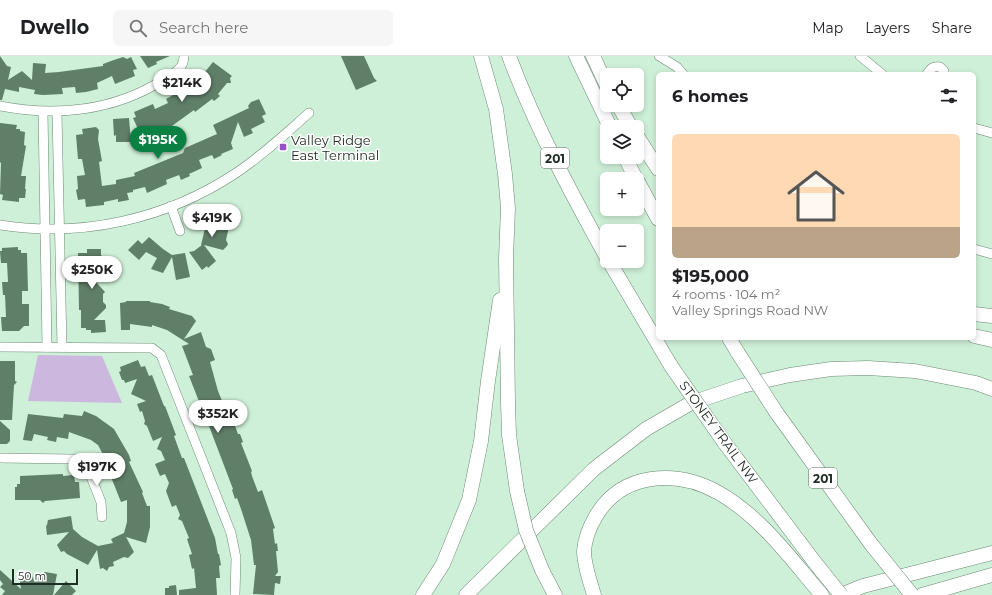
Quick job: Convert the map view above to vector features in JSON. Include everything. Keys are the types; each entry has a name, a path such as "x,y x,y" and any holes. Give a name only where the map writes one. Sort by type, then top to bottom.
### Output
{"highway":[{"path":"481,56 496,109 508,208 506,258 509,435 516,491 526,530 542,570 555,595"},
{"name":"201","path":"510,56 518,78 545,138 600,245"},
{"path":"576,56 607,120"},
{"path":"593,56 600,71"},
{"path":"644,147 656,166"},
{"path":"644,193 656,215"},
{"path":"423,595 443,564 469,500 481,441 506,258"},
{"name":"STONEY TRAIL NW","path":"613,268 671,366 724,442 841,595"},
{"path":"976,314 992,316"},
{"path":"976,336 992,340"},
{"name":"201","path":"730,340 776,412 871,544 912,595"},
{"path":"466,595 594,469 646,429 691,403 742,386 790,375 831,369 868,368 915,371 976,383 992,389"},
{"path":"594,595 588,576 584,551 590,527 602,507 615,493 639,482 658,478 679,478 700,484 719,493 739,506 767,531 822,595"},
{"path":"841,595 863,586 992,553"},
{"path":"922,595 992,575"}],"street":[{"path":"0,106 30,111 58,112 100,106 133,96 158,83 179,70 183,63 184,56"},
{"path":"659,56 675,66 681,72"},
{"path":"675,66 677,56"},
{"path":"860,56 878,72"},
{"path":"928,72 930,68 940,67 944,72"},
{"path":"42,112 47,347"},
{"path":"58,112 62,347"},
{"path":"0,225 44,229 105,225 125,221 171,206 204,192 235,174 274,144 309,114"},
{"path":"976,128 992,132"},
{"path":"171,206 180,231"},
{"path":"976,250 992,254"},
{"path":"0,347 152,348 164,358 231,533 236,558 235,595"},
{"path":"0,458 72,458 81,461 88,469 101,502 102,518"}],"shaded area":[{"path":"38,355 102,356 122,403 28,401"}],"building":[{"path":"0,56 7,66 11,67 8,80 22,71 32,80 33,63 46,64 45,73 103,66 103,64 123,57 127,59 131,57 137,69 133,70 135,76 115,84 112,76 97,83 98,89 86,92 76,93 75,87 62,88 63,94 43,95 34,94 35,90 19,87 19,92 5,89 2,100 0,100"},
{"path":"140,56 170,56 156,62 157,64 148,68"},
{"path":"341,56 364,56 374,78 377,81 356,90"},
{"path":"213,62 232,76 230,78 231,83 227,83 218,94 220,96 214,101 212,99 195,112 194,110 165,131 157,132 142,138 133,118 136,117 134,112 153,104 155,109 168,103 166,99 184,89 186,91 200,78"},
{"path":"259,99 266,114 262,116 265,122 251,129 253,133 244,137 238,122 231,143 233,149 214,159 212,155 199,160 202,168 189,174 190,176 181,180 179,175 166,180 167,184 147,193 145,187 133,190 133,192 127,193 129,200 118,202 118,199 104,202 104,205 86,207 85,199 78,200 76,190 78,189 77,176 85,175 82,159 78,159 76,135 83,134 82,129 96,127 99,130 98,139 102,161 99,162 102,186 116,184 116,180 135,176 134,173 183,153 185,148 217,134 213,125 249,108 248,106 251,102"},
{"path":"129,118 131,142 116,142 116,135 114,136 113,119"},
{"path":"0,123 17,125 16,129 20,129 20,131 25,132 24,145 26,146 21,176 26,176 26,189 25,198 19,198 19,202 2,200 3,195 0,194"},
{"path":"211,210 219,210 219,212 226,212 229,214 229,220 227,220 228,231 226,240 228,244 223,250 204,245 216,261 208,268 207,266 202,270 189,252 194,251 202,245 206,224 205,217 212,217"},
{"path":"149,237 172,255 185,253 190,277 176,280 172,257 163,273 151,269 157,258 146,252 139,260 128,250 138,240 142,244"},
{"path":"18,247 18,250 21,250 21,253 27,253 28,291 22,291 22,304 29,304 29,326 24,326 19,331 2,331 1,317 6,317 5,295 3,295 2,282 8,282 7,263 1,263 0,251 2,251 2,248"},
{"path":"87,249 101,249 101,255 104,258 96,266 108,266 109,279 94,280 105,292 103,294 103,302 106,305 106,308 94,320 105,320 106,332 91,333 91,330 81,328 81,310 79,310 78,253 87,253"},
{"path":"126,301 150,301 162,304 170,307 169,309 192,316 196,321 184,339 201,332 206,347 211,349 215,360 210,362 218,391 225,408 226,407 228,412 230,412 238,434 240,434 243,442 241,443 252,471 252,476 258,492 262,490 275,528 273,529 275,544 277,543 278,551 276,551 278,572 275,576 281,576 280,584 275,583 274,595 253,594 256,565 254,565 251,540 237,498 235,499 233,489 204,413 202,413 189,376 193,375 182,346 189,344 167,330 152,325 152,327 130,324 130,330 121,330 120,303"},
{"path":"138,360 141,367 145,366 149,376 152,375 176,435 174,436 182,458 184,458 215,538 221,565 219,566 220,578 216,578 217,595 179,595 179,590 196,588 194,568 192,569 189,555 192,554 187,539 189,538 182,521 178,519 180,515 176,505 172,507 166,491 169,483 165,474 160,476 155,464 165,460 161,451 157,449 162,437 153,441 147,426 144,424 145,421 142,411 140,412 137,404 146,401 131,394 137,379 125,383 119,372 121,371 120,367"},
{"path":"0,361 15,361 15,381 17,382 14,385 12,420 0,420"},
{"path":"84,411 96,416 114,429 129,455 131,461 129,462 143,492 142,493 147,506 150,506 150,527 146,543 126,537 134,552 128,558 124,557 113,562 114,566 109,567 107,571 103,568 100,569 97,550 88,565 64,551 61,552 57,545 69,532 47,535 46,526 48,520 71,516 73,529 82,537 98,546 113,543 111,539 124,533 127,522 127,500 121,502 105,462 107,462 98,445 91,440 69,432 68,439 57,437 56,442 47,440 48,437 34,434 32,441 23,440 28,414 63,418 64,414 82,416"},
{"path":"0,421 10,430 10,441 7,444 0,444"},
{"path":"63,474 63,476 74,475 75,482 79,482 80,498 45,501 43,503 40,500 15,500 15,487 17,487 17,484 20,484 20,476"},
{"path":"0,570 21,589 19,576 32,574 34,581 45,572 57,574 53,595 2,595 5,591 0,587 3,584 0,580"},
{"path":"66,581 76,591 72,595 54,595"},
{"path":"176,585 177,595 165,595 165,588"}],"place":[{"name":"Valley Ridge East Terminal","path":"283,147"}]}
